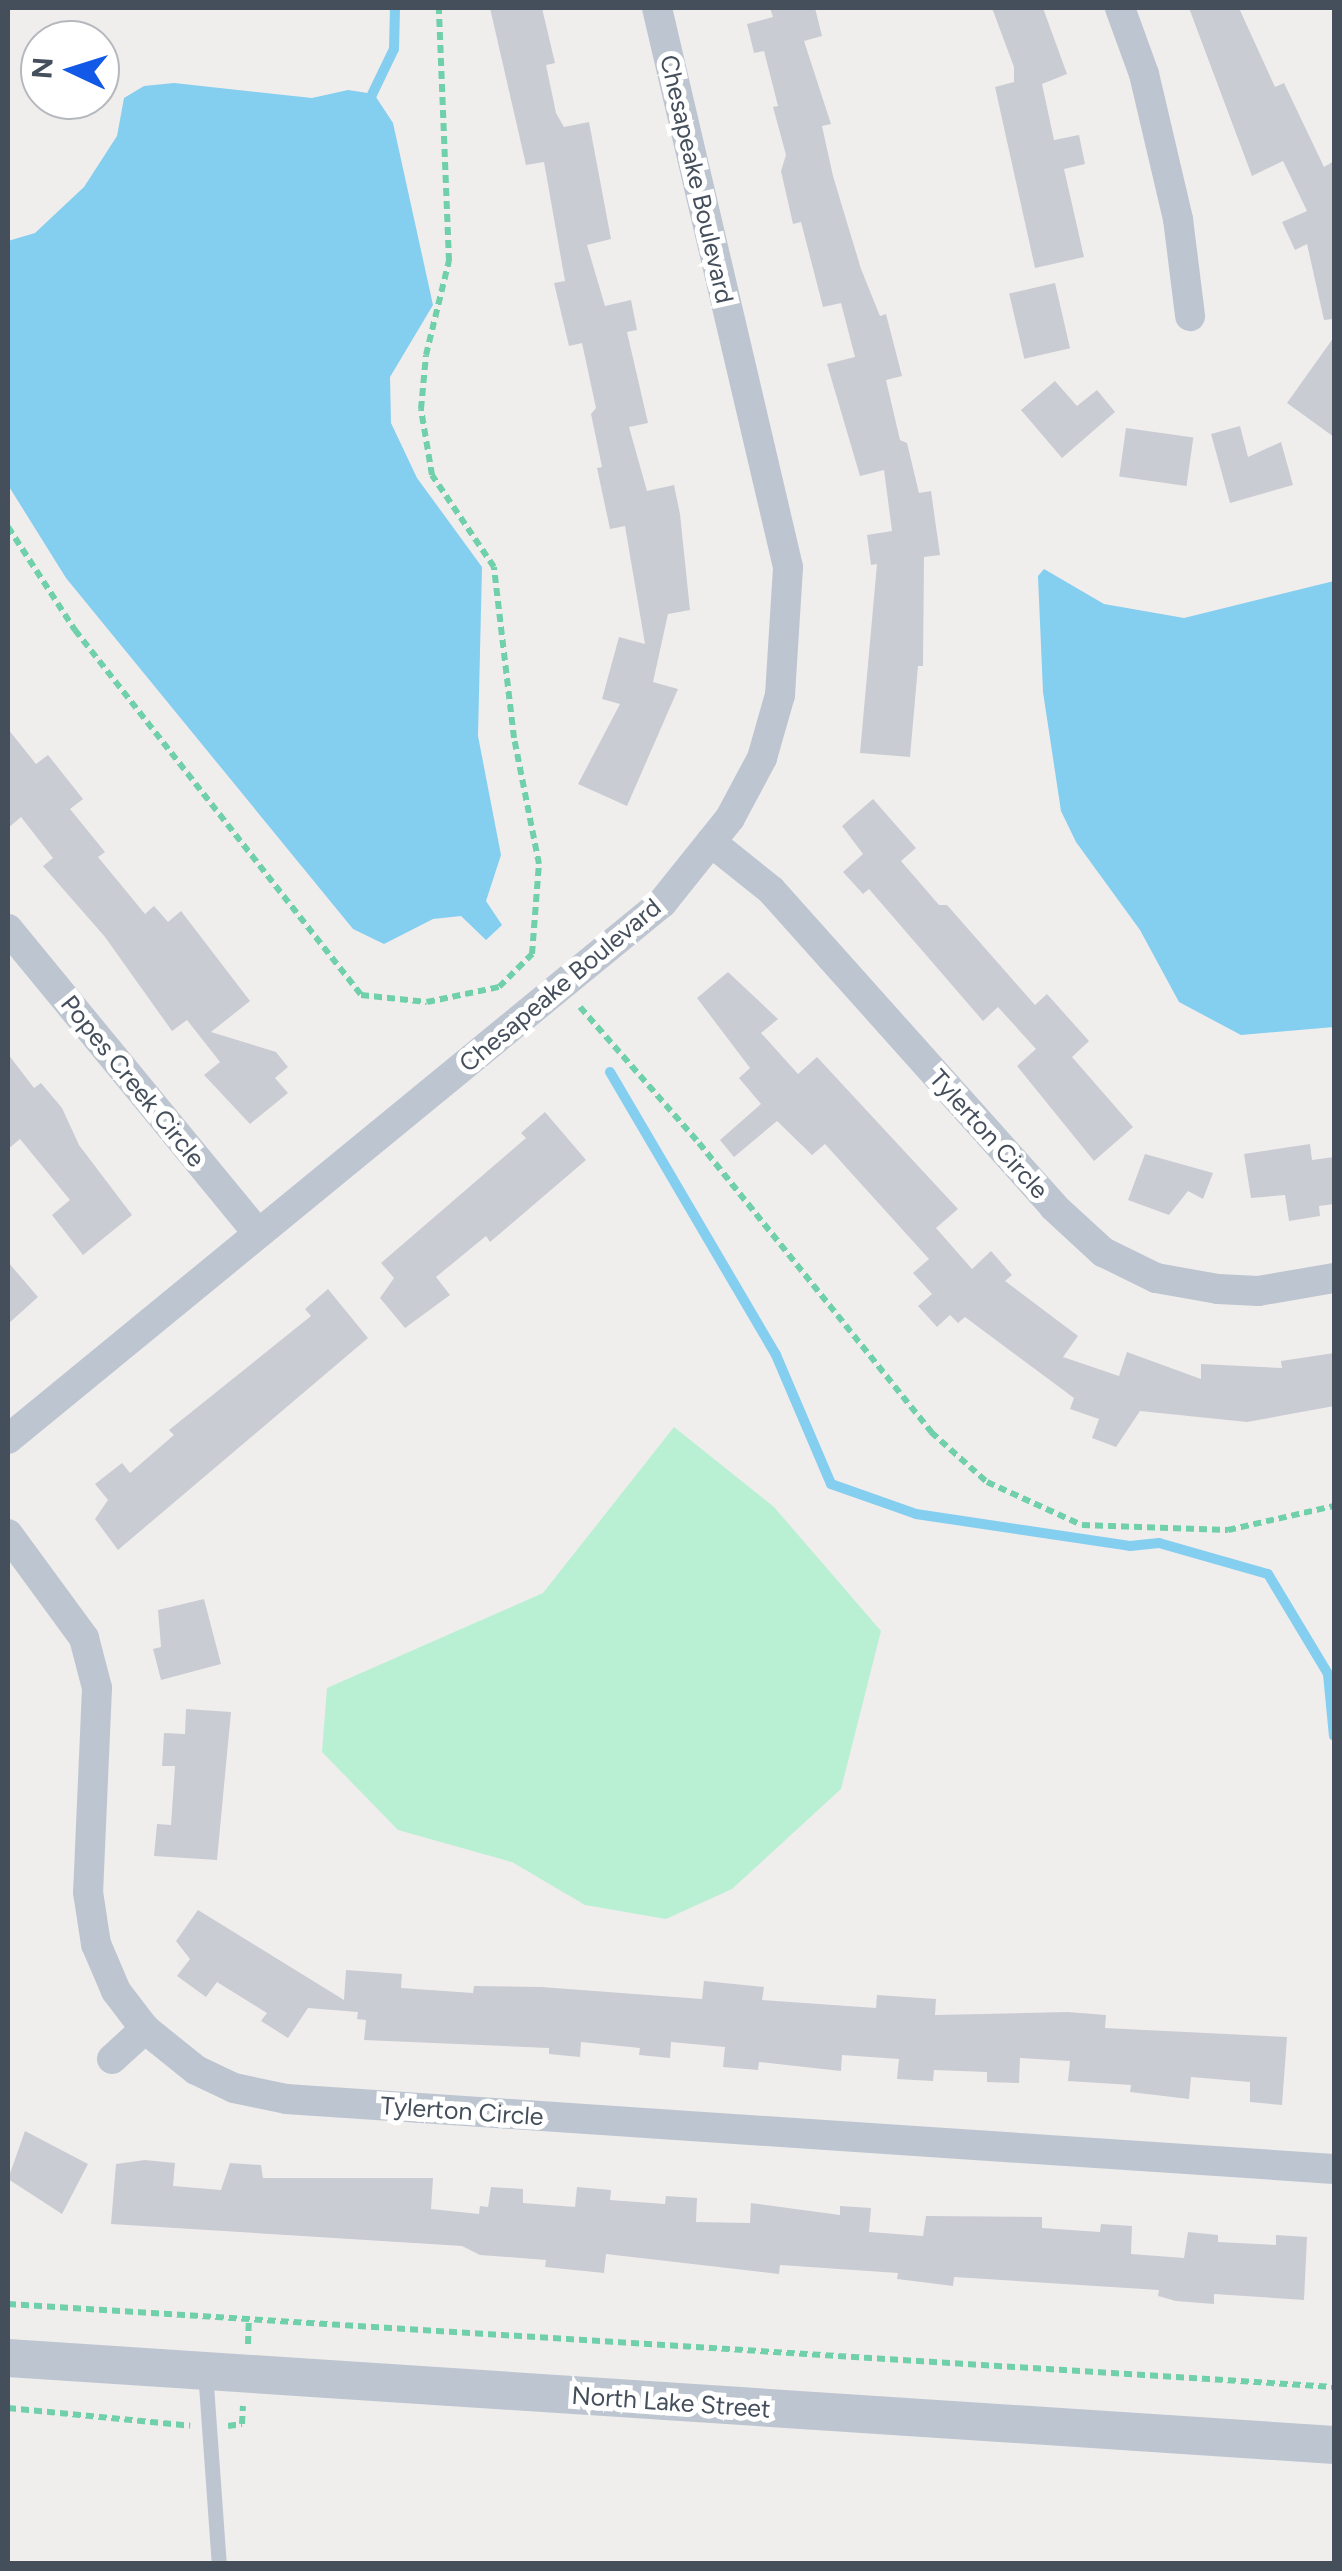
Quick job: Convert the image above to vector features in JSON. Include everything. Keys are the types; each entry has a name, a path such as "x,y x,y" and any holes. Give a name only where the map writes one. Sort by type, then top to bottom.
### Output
{"street":[{"name":"Chesapeake Boulevard","path":"8,1439 662,903 711,842 762,758 780,696 788,567 657,8"},
{"path":"1120,8 1144,74 1178,218 1190,316"},
{"name":"Tylerton Circle","path":"711,842 771,890 1054,1207 1103,1252 1156,1278 1218,1289 1258,1291 1334,1278"},
{"name":"Popes Creek Circle","path":"8,929 258,1233"},
{"name":"Tylerton Circle","path":"8,1534 84,1638 97,1688 88,1892 102,1960 116,1991 145,2029 196,2070 234,2088 286,2099 1334,2169"},
{"path":"112,2059 145,2029"},
{"name":"North Lake Street","path":"8,2358 1334,2445"}],"lane":[{"path":"206,2371 219,2564"}],"path":[{"path":"8,527 76,630 361,996 427,1002 499,987 532,954 539,864 514,738 494,567 432,475 421,410 426,355 449,260 439,8"},
{"path":"532,954 699,1143 932,1432 987,1482 1082,1525 1228,1530 1334,1506"},
{"path":"8,2304 1334,2387"}],"green space":[{"path":"674,1427 774,1507 881,1631 841,1789 732,1889 666,1919 585,1905 512,1862 398,1830 322,1752 327,1688 543,1593"}],"water":[{"path":"174,83 312,98 348,90 374,94 393,123 433,305 390,377 391,423 417,478 482,567 478,736 501,855 486,901 502,925 486,940 461,916 433,919 384,944 353,929 66,578 8,485 8,241 35,233 84,187 117,136 124,98 144,86"},
{"path":"1044,569 1104,604 1184,618 1334,581 1334,1027 1241,1035 1179,1002 1140,930 1076,842 1061,811 1043,692 1038,576"}],"building":[{"path":"490,8 542,8 555,63 546,65 556,113 564,127 589,122 611,239 587,245 605,306 631,300 637,330 627,332 648,423 629,427 647,491 674,485 680,514 690,610 668,614 653,682 678,689 627,806 578,784 620,704 602,699 619,637 645,644 625,526 610,529 597,468 602,467 591,414 596,408 582,343 569,346 554,283 565,281 544,162 526,165"},
{"path":"770,8 815,8 822,36 804,41 831,124 822,126 833,176 861,269 880,316 886,314 902,376 886,380 900,440 907,443 919,493 931,491 940,555 924,557 923,666 918,666 910,757 860,753 877,564 871,565 867,535 892,531 884,470 860,476 827,364 855,357 841,303 823,307 801,222 793,224 781,171 786,155 773,107 778,106 764,51 754,53 747,24 773,17"},
{"path":"992,8 1043,8 1067,74 1042,84 1054,140 1079,135 1085,164 1064,169 1084,257 1035,268 995,87 1014,82 1014,67"},
{"path":"1189,8 1239,8 1275,87 1284,83 1324,167 1334,161 1334,319 1324,320 1307,244 1295,250 1282,222 1307,211 1283,161 1252,176"},
{"path":"1055,283 1070,348 1024,359 1009,294"},
{"path":"1334,337 1334,437 1287,403"},
{"path":"1055,381 1077,406 1097,390 1115,412 1062,458 1021,410"},
{"path":"1240,426 1248,457 1281,442 1293,485 1230,503 1211,434"},
{"path":"1126,428 1193,437 1187,486 1119,477"},
{"path":"8,729 36,764 48,755 83,799 70,809 105,852 98,857 145,914 154,906 168,922 181,911 250,1001 211,1032 276,1052 288,1067 275,1078 288,1093 250,1124 204,1075 220,1062 187,1020 172,1031 105,937 43,866 53,858 21,817 8,828"},
{"path":"873,799 916,848 901,861 939,905 947,905 1035,1005 1047,994 1089,1041 1072,1057 1133,1127 1094,1161 1017,1066 1036,1049 998,1007 983,1021 869,889 863,894 843,872 863,854 842,826"},
{"path":"728,972 778,1019 761,1033 798,1074 817,1057 958,1209 936,1228 972,1269 991,1251 1012,1275 1005,1281 1078,1336 1063,1357 1119,1376 1127,1352 1201,1379 1201,1364 1282,1368 1281,1361 1334,1353 1334,1406 1247,1422 1140,1411 1116,1447 1092,1438 1099,1419 1070,1409 1074,1398 965,1317 958,1323 950,1315 937,1327 918,1306 932,1294 913,1273 929,1259 825,1144 812,1155 777,1121 734,1157 720,1140 761,1104 739,1078 750,1068 697,998"},
{"path":"8,1054 34,1088 41,1083 62,1108 79,1145 132,1215 83,1255 52,1215 70,1200 20,1139 8,1149"},
{"path":"545,1112 586,1160 490,1242 486,1236 436,1277 450,1295 405,1328 380,1298 394,1278 381,1263 526,1138 521,1133"},
{"path":"1310,1144 1312,1160 1334,1157 1334,1204 1319,1206 1320,1216 1289,1221 1285,1195 1251,1198 1244,1154"},
{"path":"1145,1154 1213,1173 1203,1199 1188,1191 1169,1215 1128,1200"},
{"path":"8,1262 38,1297 8,1324"},
{"path":"328,1289 368,1338 118,1550 95,1519 108,1500 95,1484 122,1463 130,1473 174,1435 169,1430 311,1316 305,1309"},
{"path":"204,1599 221,1664 161,1680 153,1649 161,1647 158,1610"},
{"path":"186,1709 231,1712 217,1860 154,1856 157,1824 171,1825 175,1766 162,1766 164,1733 185,1734"},
{"path":"198,1910 344,2000 346,1970 402,1974 401,1988 473,1993 474,1986 541,1987 702,1999 704,1981 764,1987 762,2000 876,2008 877,1995 936,1999 935,2015 1068,2012 1106,2015 1105,2028 1287,2037 1282,2105 1250,2102 1250,2082 1191,2077 1189,2099 1130,2092 1131,2085 1068,2081 1070,2061 1020,2058 1019,2083 987,2082 987,2072 934,2070 933,2081 897,2079 899,2059 842,2055 841,2071 759,2062 758,2070 723,2067 725,2047 671,2042 670,2058 639,2055 640,2048 581,2042 580,2057 549,2054 549,2048 364,2040 366,2020 357,2019 358,2012 308,2008 288,2038 261,2021 267,2013 217,1982 206,1997 177,1976 190,1959 176,1941"},
{"path":"25,2131 88,2164 62,2214 8,2179"},
{"path":"145,2160 175,2163 173,2186 221,2190 230,2163 261,2165 263,2178 433,2178 431,2209 479,2214 480,2206 488,2207 491,2187 523,2189 523,2203 575,2207 577,2187 611,2190 610,2200 665,2204 666,2196 697,2198 696,2222 750,2223 751,2203 840,2215 840,2206 871,2208 869,2232 923,2236 926,2216 1042,2217 1042,2228 1100,2232 1101,2224 1132,2226 1131,2254 1184,2258 1188,2232 1218,2235 1218,2242 1276,2245 1276,2235 1307,2237 1304,2300 1214,2294 1214,2304 1176,2301 1158,2296 1159,2290 954,2277 953,2286 897,2279 898,2273 780,2265 779,2274 606,2254 604,2273 545,2267 546,2260 480,2255 462,2246 111,2224 116,2164"}],"waterway":[{"path":"367,105 394,49 395,8"},
{"path":"610,1072 776,1355 831,1484 916,1514 1130,1546 1159,1543 1268,1574 1328,1674 1334,1736"}]}
